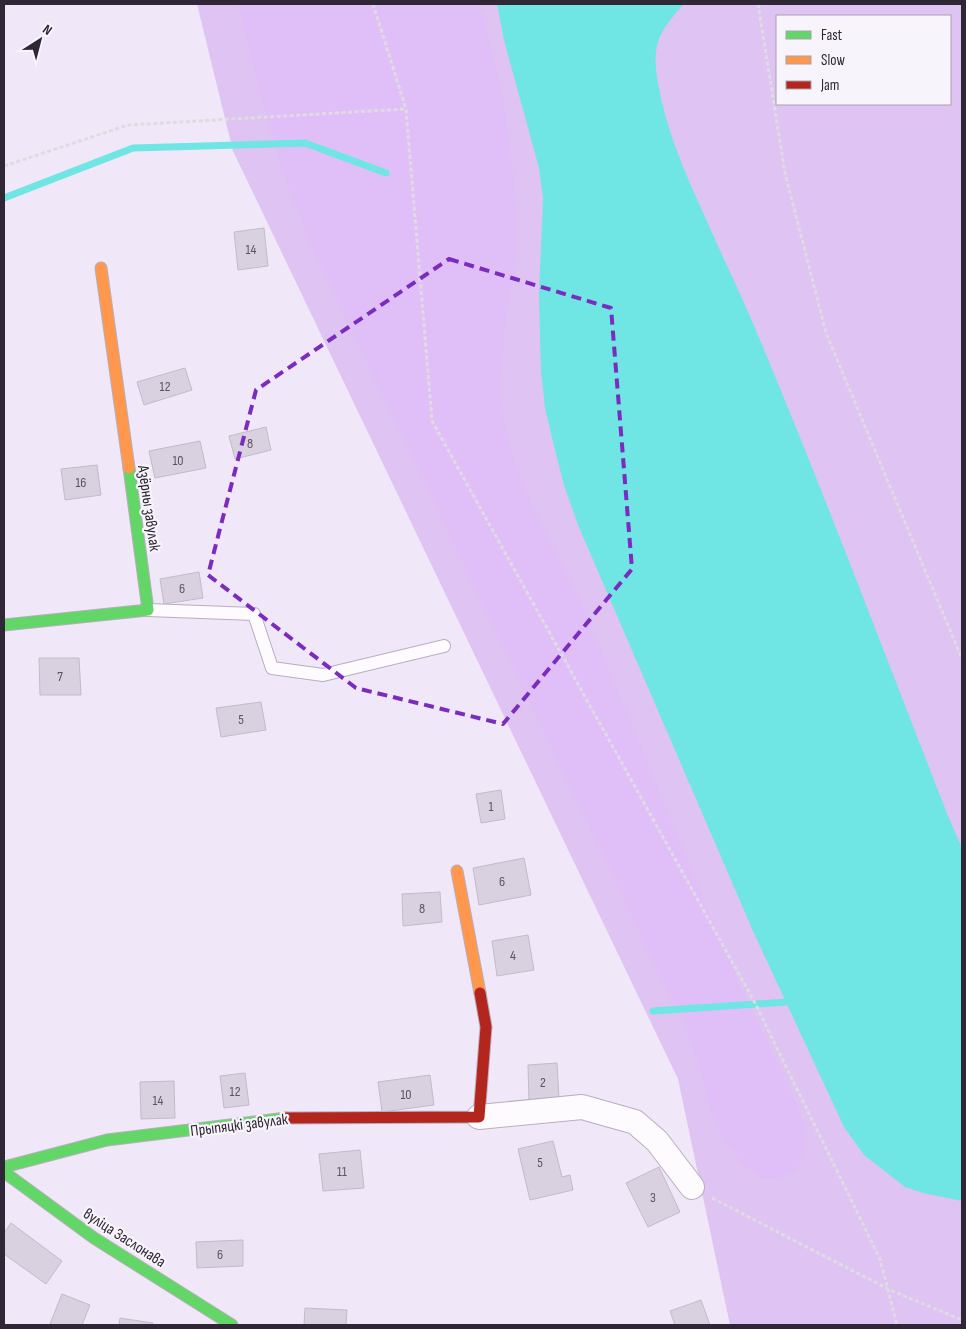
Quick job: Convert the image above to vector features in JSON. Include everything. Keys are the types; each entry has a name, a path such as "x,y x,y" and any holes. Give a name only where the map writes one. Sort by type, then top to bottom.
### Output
{"street":[{"name":"Азёрны завулак","path":"101,268 148,610"},
{"path":"4,625 148,610"},
{"path":"457,871 486,1027 479,1117"},
{"name":"Прыпяцкі завулак","path":"4,1167 107,1140 293,1118 479,1117 582,1107 635,1122 657,1141 692,1187"},
{"name":"вуліца Заслонава","path":"4,1172 94,1238 232,1325"}],"lane":[{"path":"148,610 254,614 272,668 323,675 444,646"}],"path":[{"path":"373,4 406,109 432,422 755,1003 880,1259 898,1325"},
{"path":"758,4 785,173 826,333 962,660"},
{"path":"4,166 128,125 406,109"},
{"path":"692,1187 888,1289 962,1320"}],"highlighted area":[{"path":"449,259 611,308 632,569 503,724 356,688 208,575 256,390"}],"shaded area":[{"path":"197,4 962,4 962,1325 730,1325 678,1079 233,151"},
{"path":"238,4 477,4 483,16 504,102 517,220 516,264 506,315 500,390 505,428 516,466 533,507 576,590 740,986 804,1123 805,1149 797,1169 779,1179 762,1178 744,1166 724,1141 711,1109 694,1049 658,970 315,254 285,178 260,95"},
{"path":"497,4 684,4 668,22 663,31 659,39 656,58 661,99 675,147 784,399 962,848 962,1201 923,1193 905,1187 864,1155 844,1127 753,931 578,525 564,485 545,408 541,371 539,296 543,198 539,168 504,40"}],"building":[{"path":"264,228 268,266 238,270 234,232"},
{"path":"185,368 192,390 144,405 137,382"},
{"path":"266,427 271,450 235,459 229,436"},
{"path":"200,441 206,468 155,478 149,451"},
{"path":"97,465 101,495 65,500 61,469"},
{"path":"199,572 203,598 164,604 160,579"},
{"path":"39,658 79,658 81,695 40,695"},
{"path":"261,702 266,730 221,737 216,708"},
{"path":"501,790 505,819 481,823 476,794"},
{"path":"524,858 531,895 479,905 473,868"},
{"path":"440,892 442,922 403,926 402,894"},
{"path":"528,935 534,970 497,976 492,941"},
{"path":"557,1063 559,1099 529,1101 528,1065"},
{"path":"245,1073 249,1105 224,1108 220,1076"},
{"path":"430,1075 434,1105 382,1112 378,1082"},
{"path":"174,1081 175,1118 141,1119 140,1082"},
{"path":"553,1141 562,1177 570,1175 573,1190 530,1200 518,1149"},
{"path":"360,1150 364,1188 323,1191 319,1154"},
{"path":"659,1167 680,1212 648,1227 626,1183"},
{"path":"11,1223 62,1261 46,1284 4,1254 4,1233"},
{"path":"243,1240 243,1266 197,1268 196,1242"},
{"path":"62,1294 90,1305 82,1325 50,1324"},
{"path":"701,1300 710,1325 675,1325 670,1311"},
{"path":"305,1308 347,1310 346,1325 304,1325"},
{"path":"120,1318 153,1323 152,1325 119,1325"}],"waterway":[{"path":"4,198 133,148 305,143 386,173"},
{"path":"653,1011 787,1002"}],"traffic: fast":[{"path":"4,625 148,610 129,468"},
{"path":"4,1167 107,1140 286,1118"},
{"path":"4,1172 94,1238 232,1325"}],"traffic: slow":[{"path":"101,268 129,468"},
{"path":"457,871 480,993"}],"traffic: jam":[{"path":"286,1118 479,1117 486,1027 480,993"}]}
